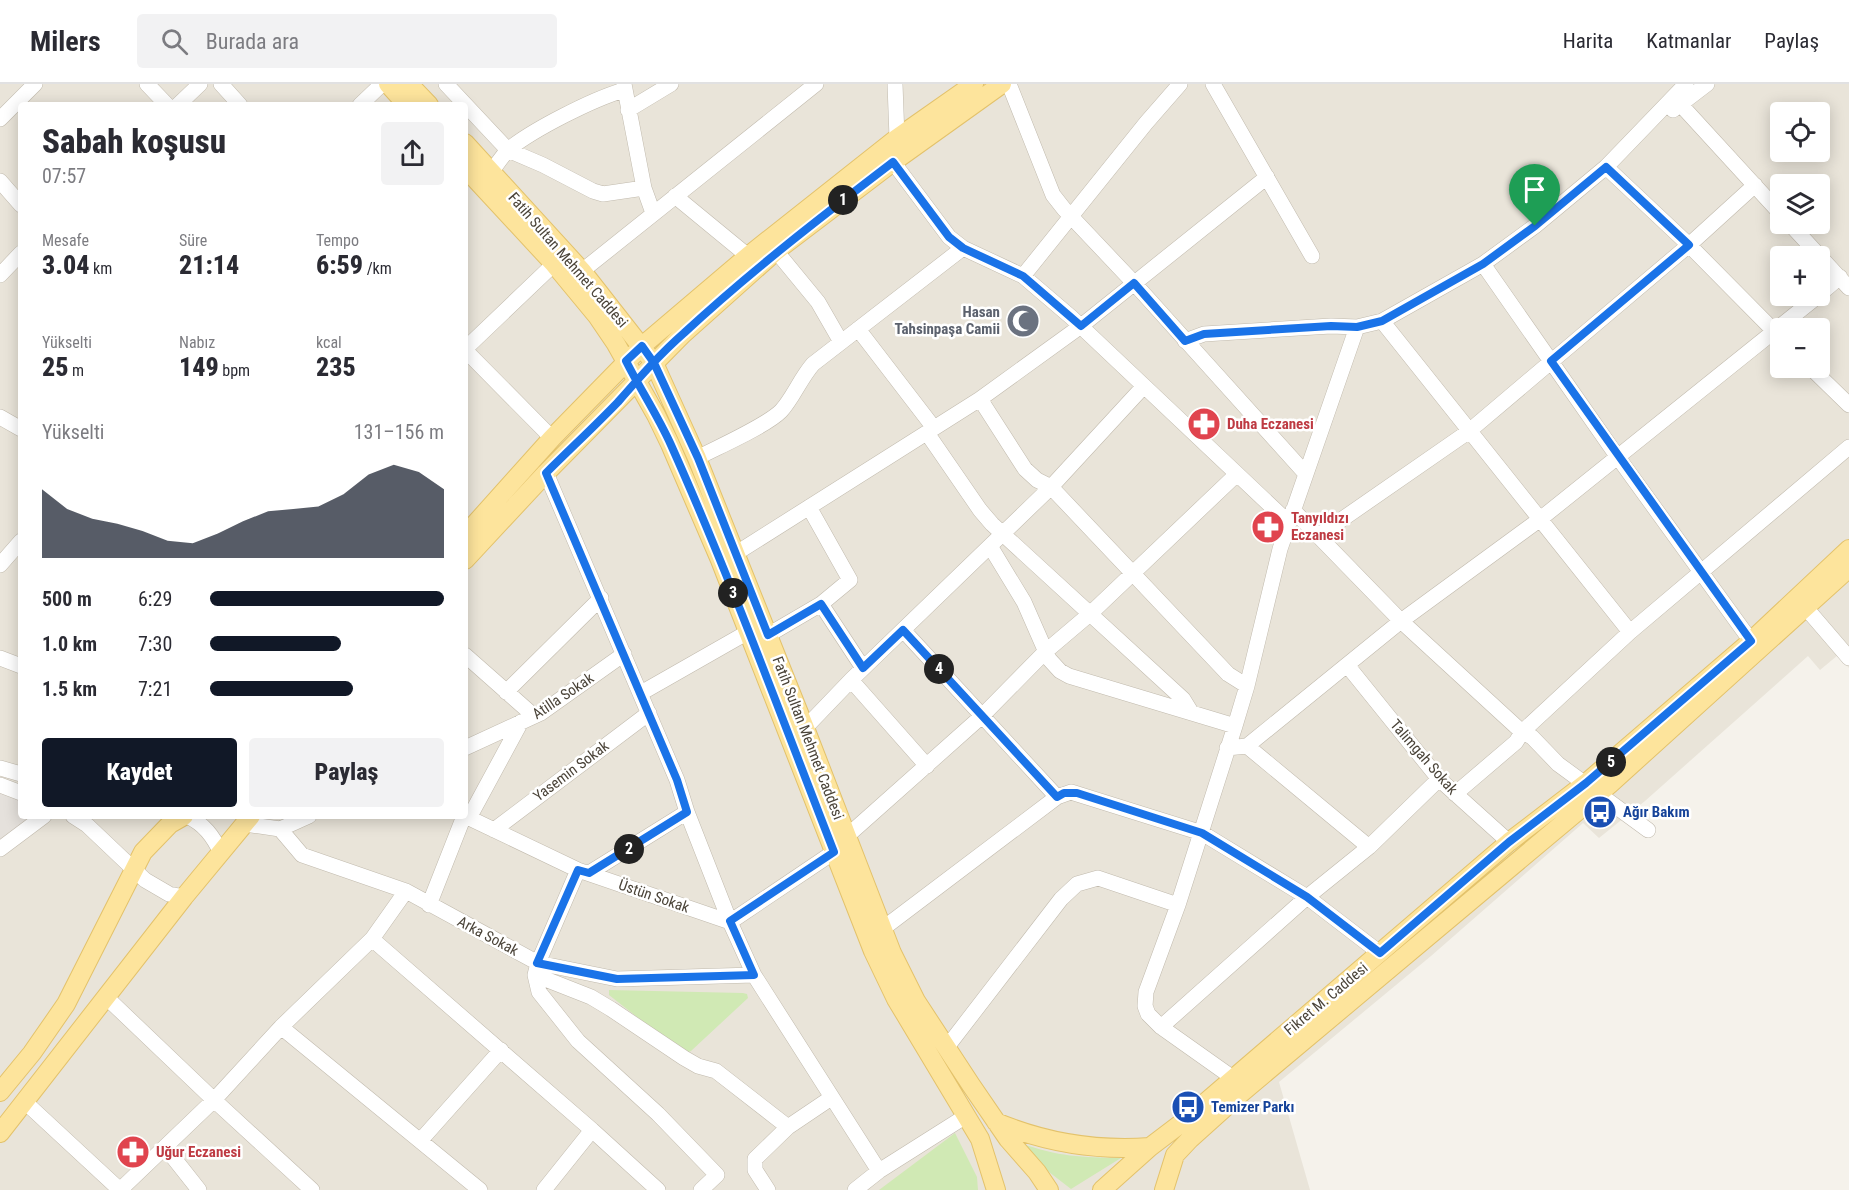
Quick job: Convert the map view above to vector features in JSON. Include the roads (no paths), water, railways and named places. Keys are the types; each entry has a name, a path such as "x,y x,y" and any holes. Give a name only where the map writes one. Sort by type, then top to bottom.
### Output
{"main road":[{"path":"388,84 404,102"},
{"path":"409,84 426,102"},
{"path":"468,532 552,438 642,346 747,256 897,138 974,84"},
{"path":"468,557 546,473 683,334 776,251 893,162 1002,84"},
{"name":"Fatih Sultan Mehmet Caddesi","path":"468,146 582,271 654,363 698,458 805,728 881,930 916,1001 995,1121 1037,1172 1048,1190"},
{"path":"468,171 554,264 597,316 626,361 670,444 748,632 884,975 980,1139 994,1187"},
{"name":"Fikret M. Caddesi","path":"1102,1190 1509,842 1592,788 1849,549"},
{"path":"1164,1190 1175,1155 1190,1138 1592,788 1806,608 1849,568"},
{"path":"0,1092 66,1004 134,868 156,836 180,819"},
{"path":"0,1133 184,897 248,820"},
{"path":"995,1121 1033,1136 1072,1145 1111,1149 1150,1147"}],"street":[{"path":"0,119 35,84"},
{"path":"147,84 164,102"},
{"path":"181,102 200,84"},
{"path":"222,84 237,102"},
{"path":"363,102 382,84"},
{"path":"446,84 458,102"},
{"path":"628,110 671,84"},
{"path":"582,271 816,84"},
{"path":"895,84 897,138 893,162 949,237 963,248 1023,276 1081,326 1237,474 1318,536 1401,621 1522,732 1532,737 1558,764 1648,830"},
{"path":"1010,84 1053,195 1305,473"},
{"path":"1023,276 1180,84"},
{"path":"1213,84 1312,256"},
{"path":"1185,341 1204,334 1331,326 1357,327 1382,321 1483,264 1535,226 1606,167 1686,84"},
{"path":"1636,135 1681,105 1707,84"},
{"path":"492,171 508,150 564,117 624,87 644,188 653,213"},
{"path":"1681,105 1770,202"},
{"path":"468,112 508,150 592,190 603,194 644,188"},
{"path":"1606,167 1770,326"},
{"path":"735,554 980,399 1081,326 1267,177"},
{"path":"0,181 18,202"},
{"path":"1318,536 1468,432 1689,245 1755,185"},
{"path":"675,196 747,256"},
{"path":"1799,234 1844,282 1830,289"},
{"path":"698,458 772,418 788,402 802,376 813,364 963,248"},
{"path":"776,251 818,302 841,342"},
{"path":"0,275 18,256"},
{"path":"468,347 554,264"},
{"path":"1483,264 1617,456 1751,641"},
{"path":"1795,318 1807,306"},
{"path":"1382,321 1468,432 1630,632"},
{"path":"1233,1078 1161,1027 1148,1014 1145,1006 1146,992 1178,905 1235,726 1280,549 1357,327"},
{"path":"858,329 931,431 980,510 1002,533 1183,699 1191,712"},
{"path":"1227,748 1248,746 1401,621 1539,520 1617,456 1770,340"},
{"path":"468,353 552,438"},
{"path":"1821,378 1849,405"},
{"path":"805,728 863,668 1051,487 1144,386"},
{"path":"980,399 1025,469 1037,480 1051,487 1228,674 1247,686"},
{"path":"1455,794 1516,742 1522,732 1630,632 1849,447"},
{"path":"546,473 649,712 730,921 754,975 879,1171"},
{"path":"846,837 982,716 1045,652 1091,614 1237,474"},
{"path":"768,635 821,604 850,580 809,507"},
{"path":"0,565 18,544"},
{"path":"990,546 1027,610 1045,652 1054,666 1069,676 1235,726"},
{"path":"506,692 601,598"},
{"path":"821,604 863,668"},
{"path":"1806,608 1849,658"},
{"path":"903,630 1057,797"},
{"path":"640,693 748,632"},
{"name":"Atilla Sokak","path":"468,746 527,719 624,654"},
{"path":"0,658 18,665"},
{"path":"468,658 506,692 527,719 468,814"},
{"name":"Talimgah Sokak","path":"1347,665 1439,779 1509,842"},
{"path":"851,680 927,766"},
{"name":"Yasemin Sokak","path":"494,830 649,712"},
{"path":"1248,746 1369,847"},
{"path":"0,768 18,773"},
{"path":"1161,1027 1307,897 1369,847 1439,779"},
{"path":"0,785 18,792"},
{"path":"881,930 1057,797 1064,793 1077,793 1202,833 1307,897 1380,953"},
{"path":"687,812 584,872 536,969 539,992 578,1041 658,1114 717,1174 701,1190"},
{"name":"Üstün Sokak","path":"468,818 584,872 730,921"},
{"path":"0,849 40,819"},
{"path":"77,819 156,888 184,897"},
{"path":"192,819 210,832 221,853"},
{"path":"248,820 280,829 302,819"},
{"path":"429,905 465,819"},
{"name":"Arka Sokak","path":"280,829 302,855 406,891 536,969 617,979 754,975"},
{"path":"730,921 834,852"},
{"path":"947,1047 1061,899 1077,884 1098,878 1178,905"},
{"path":"25,1102 125,1188 214,1100 281,1028 372,939 406,891"},
{"path":"372,939 658,1190"},
{"path":"536,969 591,997 698,1066 716,1071 788,1127"},
{"path":"106,997 306,1188"},
{"path":"281,1028 480,1190"},
{"path":"420,1141 501,1050"},
{"path":"768,1190 754,1170 754,1162 788,1127 831,1098"},
{"path":"855,1190 879,1171 966,1116"},
{"path":"544,1190 592,1130"},
{"path":"165,1147 199,1190"}],"place":[{"name":"Hasan Tahsinpaşa Camii","path":"1023,321"},
{"name":"Duha Eczanesi","path":"1204,424"},
{"name":"Tanyıldızı Eczanesi","path":"1268,527"},
{"name":"Ağır Bakım","path":"1600,812"},
{"name":"Temizer Parkı","path":"1188,1107"},
{"name":"Uğur Eczanesi","path":"133,1152"}]}
